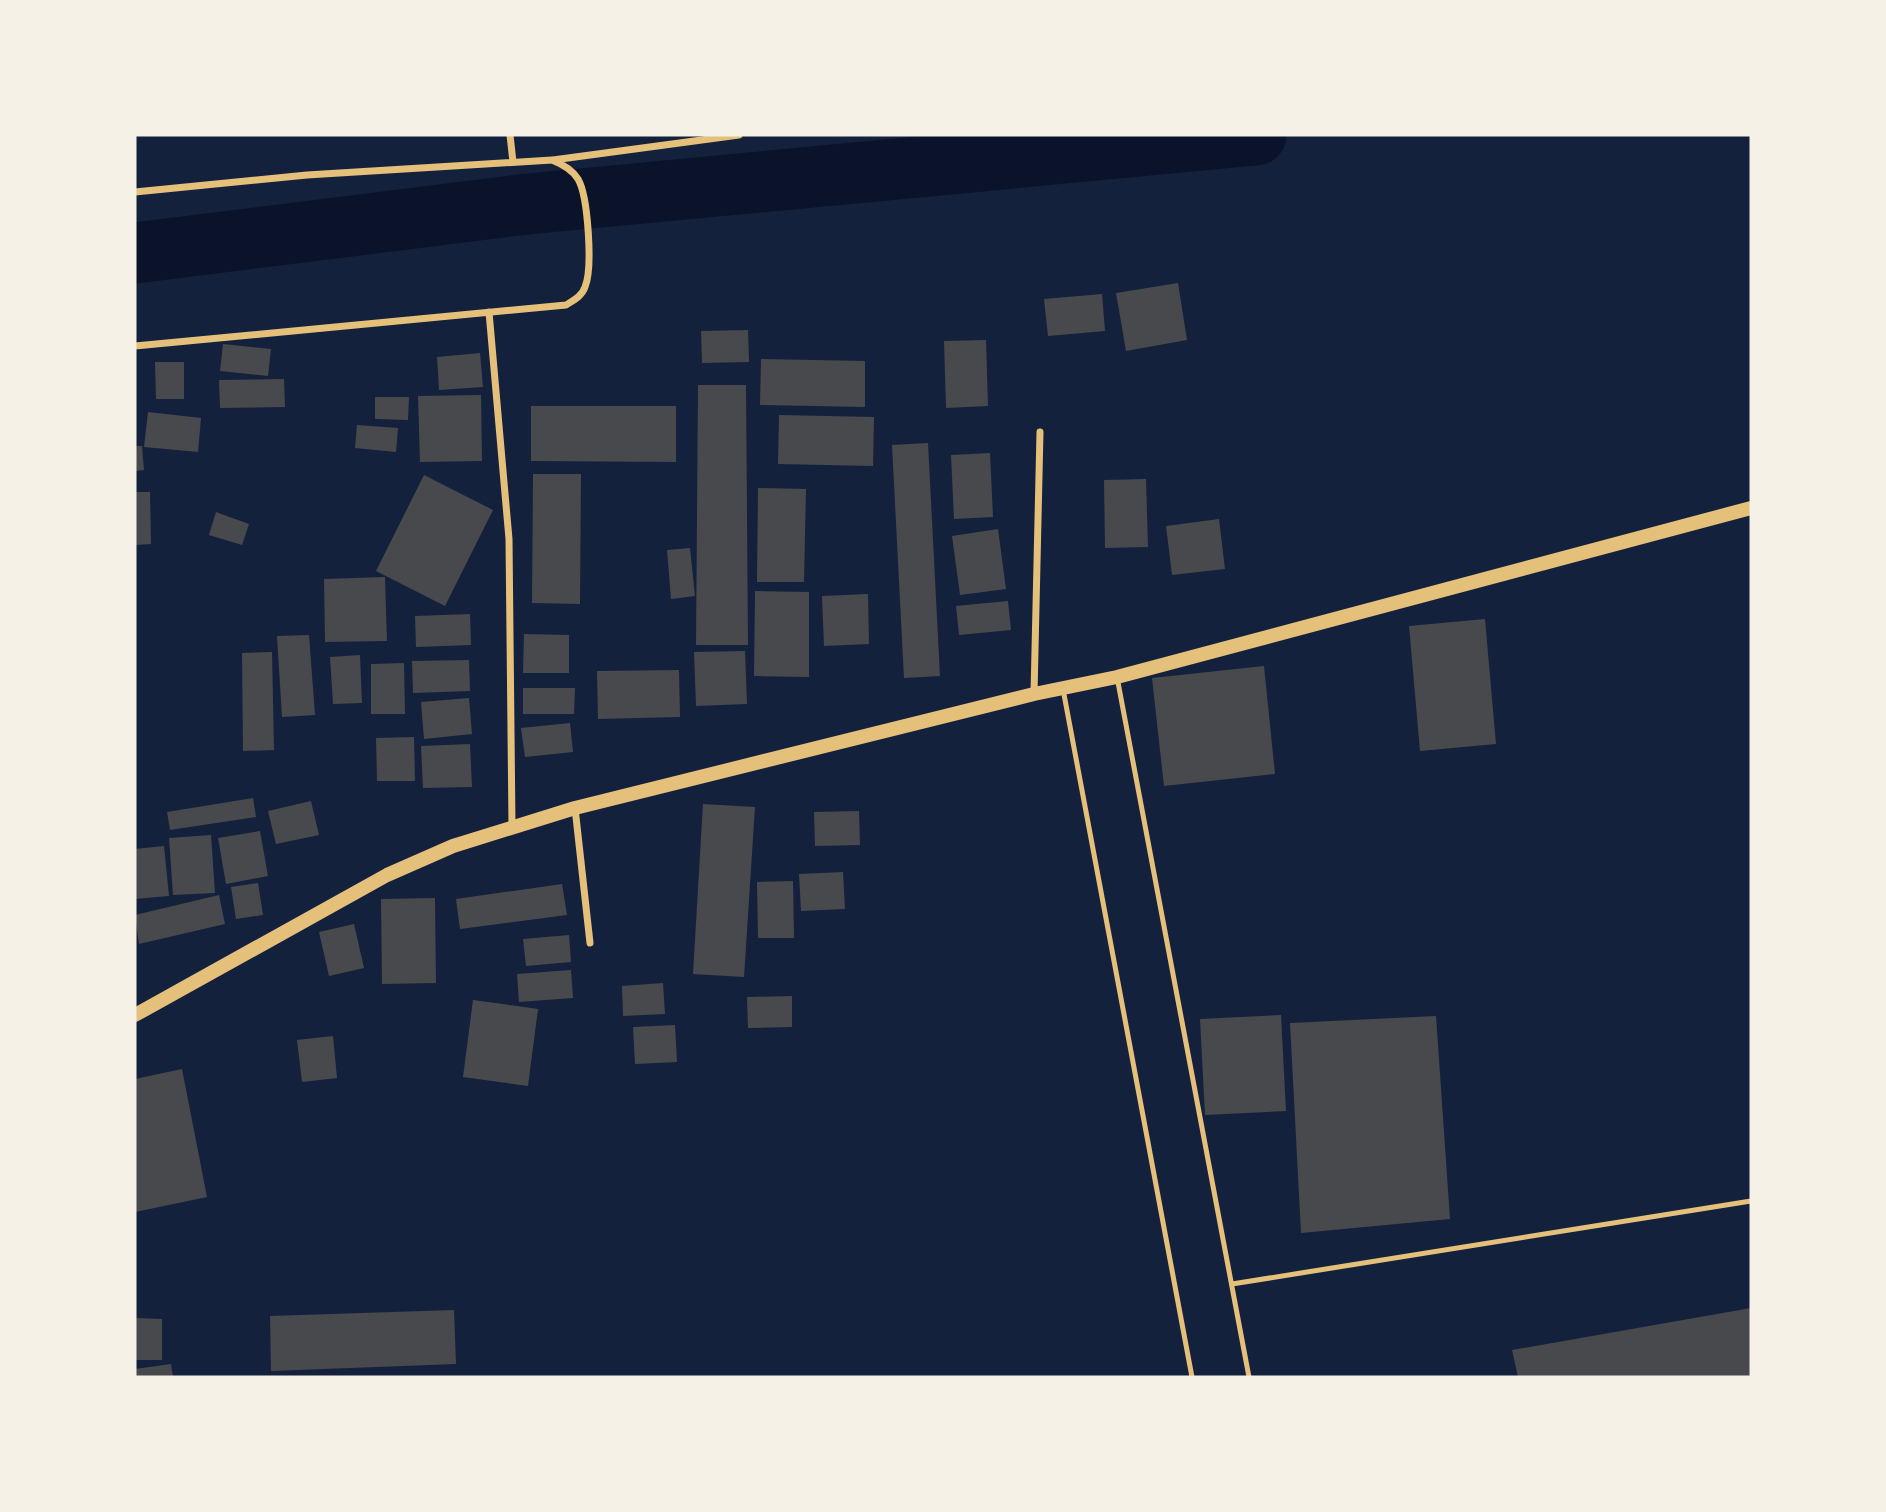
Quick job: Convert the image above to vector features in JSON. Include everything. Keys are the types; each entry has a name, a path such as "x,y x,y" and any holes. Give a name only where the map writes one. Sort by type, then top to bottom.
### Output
{"main road":[{"path":"135,1015 387,874 512,826 1034,694 1117,677 1751,508"}],"street":[{"path":"510,135 513,162"},
{"path":"135,192 307,175 552,160 740,135"},
{"path":"135,346 566,305 585,288 590,267 582,191 571,171 552,160"},
{"path":"489,312 509,539 512,826"},
{"path":"1034,694 1040,432"},
{"path":"575,808 590,943"}],"lane":[{"path":"1117,677 1249,1377"},
{"path":"1063,689 1192,1377"},
{"path":"1232,1284 1751,1201"}],"building":[{"path":"1178,283 1187,340 1126,351 1116,293"},
{"path":"1102,294 1105,331 1048,336 1044,299"},
{"path":"748,330 749,362 702,363 701,331"},
{"path":"986,340 988,406 946,408 944,341"},
{"path":"223,344 271,349 268,376 220,371"},
{"path":"480,353 483,387 439,390 437,357"},
{"path":"761,359 865,361 865,407 760,405"},
{"path":"155,362 184,362 184,399 156,399"},
{"path":"284,379 285,407 220,408 219,380"},
{"path":"698,385 746,385 748,645 696,645"},
{"path":"481,395 482,461 420,462 418,396"},
{"path":"375,397 409,397 408,420 375,419"},
{"path":"531,406 676,406 676,462 531,461"},
{"path":"148,412 201,418 198,452 144,447"},
{"path":"779,415 874,417 873,466 778,464"},
{"path":"357,425 398,428 396,452 355,448"},
{"path":"928,443 940,676 904,678 892,445"},
{"path":"135,446 142,446 144,470 135,471"},
{"path":"990,453 993,517 954,519 951,455"},
{"path":"533,474 581,474 580,604 532,603"},
{"path":"424,475 493,510 445,606 376,571"},
{"path":"1146,479 1148,547 1105,548 1104,480"},
{"path":"758,488 806,489 804,582 757,582"},
{"path":"135,492 150,492 151,544 135,545"},
{"path":"216,512 249,524 242,545 209,535"},
{"path":"1219,519 1225,569 1172,575 1166,526"},
{"path":"998,529 1006,589 960,595 952,536"},
{"path":"690,548 695,596 671,599 667,550"},
{"path":"385,577 387,641 325,642 324,579"},
{"path":"755,591 809,592 809,677 754,676"},
{"path":"868,594 869,644 824,646 822,596"},
{"path":"1008,601 1011,630 959,635 956,606"},
{"path":"470,614 471,645 416,647 415,616"},
{"path":"1485,619 1496,744 1420,751 1409,626"},
{"path":"524,634 569,635 569,673 523,673"},
{"path":"309,635 315,715 282,717 277,636"},
{"path":"745,651 747,704 696,706 694,652"},
{"path":"272,652 274,750 243,751 242,653"},
{"path":"360,655 362,703 333,704 330,657"},
{"path":"469,660 470,691 413,693 412,661"},
{"path":"404,663 405,714 371,714 371,664"},
{"path":"1264,666 1275,774 1164,786 1152,678"},
{"path":"679,670 680,717 598,719 597,671"},
{"path":"523,688 575,688 574,714 523,714"},
{"path":"469,698 472,734 424,739 421,702"},
{"path":"570,723 573,752 525,757 521,728"},
{"path":"414,737 415,781 377,781 376,738"},
{"path":"470,744 472,787 423,788 421,746"},
{"path":"253,798 256,817 170,830 167,812"},
{"path":"311,801 319,835 276,844 268,811"},
{"path":"703,804 755,807 744,977 693,974"},
{"path":"859,811 860,845 815,846 814,812"},
{"path":"260,831 268,876 226,884 218,838"},
{"path":"211,835 215,893 173,895 169,838"},
{"path":"164,846 169,896 135,899 135,849"},
{"path":"843,872 845,909 801,911 799,874"},
{"path":"793,881 794,938 758,938 757,882"},
{"path":"258,883 263,915 236,919 231,887"},
{"path":"562,884 567,915 460,929 456,899"},
{"path":"219,895 225,924 139,944 135,915"},
{"path":"435,898 436,983 382,984 381,899"},
{"path":"354,924 364,968 329,976 319,932"},
{"path":"569,935 571,962 526,966 523,939"},
{"path":"571,970 573,998 519,1002 517,974"},
{"path":"663,983 665,1014 623,1016 622,986"},
{"path":"792,996 792,1027 748,1028 747,997"},
{"path":"473,1000 538,1009 528,1086 463,1077"},
{"path":"1281,1015 1286,1111 1205,1115 1200,1019"},
{"path":"1436,1016 1450,1219 1301,1233 1290,1023"},
{"path":"675,1025 677,1062 635,1064 633,1027"},
{"path":"333,1036 337,1078 302,1082 297,1040"},
{"path":"182,1069 207,1197 135,1212 135,1079"},
{"path":"1751,1308 1751,1377 1518,1377 1512,1350"},
{"path":"454,1310 456,1364 271,1371 270,1316"},
{"path":"135,1318 162,1319 162,1360 135,1360"},
{"path":"171,1364 173,1377 135,1377 135,1369"}],"waterway":[{"path":"135,253 527,204 1256,135"}]}
